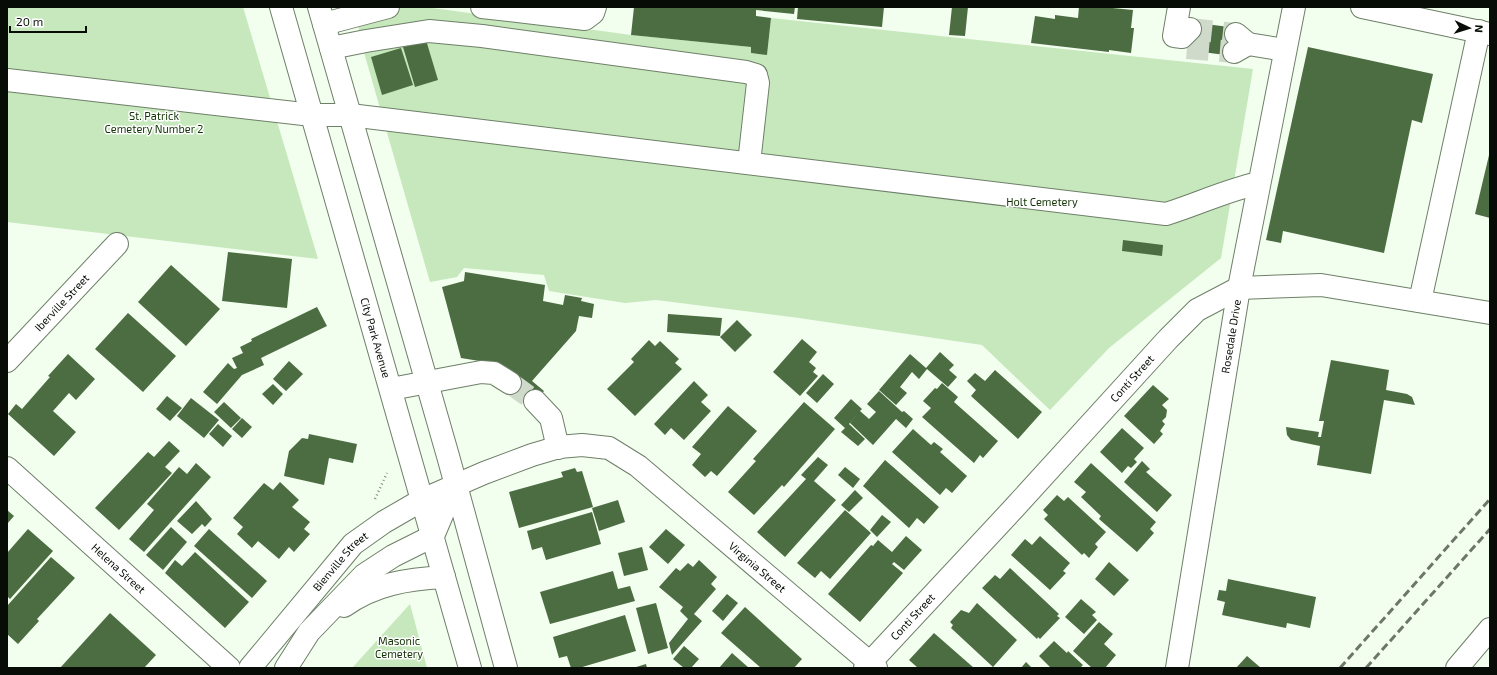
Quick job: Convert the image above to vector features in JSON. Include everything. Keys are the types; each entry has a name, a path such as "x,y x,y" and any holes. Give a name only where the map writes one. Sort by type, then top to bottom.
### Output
{"street":[{"name":"City Park Avenue","path":"281,7 470,668"},
{"path":"388,7 321,16 456,484 506,668"},
{"path":"482,7 590,13"},
{"path":"1179,7 1174,36 1186,38"},
{"name":"Rosedale Drive","path":"1177,668 1239,288 1294,7"},
{"path":"1362,7 1484,32 1420,302"},
{"path":"331,48 429,31 482,36 756,74 758,83 749,163"},
{"path":"1239,43 1286,50"},
{"path":"7,80 312,115 350,115 1166,214 1202,203 1234,189 1259,183"},
{"name":"Iberville Street","path":"7,361 117,244"},
{"name":"Conti Street","path":"870,666 1168,339 1197,310 1239,288 1321,285 1490,313"},
{"path":"391,389 481,372 494,373 510,383"},
{"path":"535,401 551,418 558,448"},
{"name":"Bienville Street","path":"250,668 353,544 384,522 422,500 456,484 532,455 558,448 582,445 609,448 638,466"},
{"name":"Virginia Street","path":"638,466 870,666"},
{"name":"Helena Street","path":"7,468 229,668"},
{"path":"286,668 309,632 364,575 393,556 433,536 456,484"},
{"path":"309,632 349,602 378,587 411,579 444,577"},
{"path":"1457,668 1490,629"}],"green space":[{"name":"St. Patrick Cemetery Number 2","path":"7,7 243,7 318,259 7,222"},
{"name":"Holt Cemetery","path":"405,7 425,7 631,35 751,47 751,53 767,55 771,18 1253,69 1221,258 1109,348 1050,410 982,345 799,318 656,300 625,303 549,291 544,275 464,268 457,277 430,282 365,56 356,17"},
{"name":"Masonic Cemetery","path":"410,604 427,668 352,668"}],"building":[{"path":"634,7 795,7 794,14 756,10 756,16 771,18 767,55 751,53 751,47 631,35"},
{"path":"798,7 884,7 882,27 797,19"},
{"path":"952,7 968,7 965,36 949,35"},
{"path":"1079,7 1102,7 1133,10 1131,28 1134,28 1131,53 1031,43 1035,16 1055,19 1055,15 1078,18"},
{"path":"1190,22 1237,28 1233,56 1187,50"},
{"path":"426,40 438,80 415,87 403,47"},
{"path":"1308,47 1433,74 1422,123 1412,120 1384,253 1283,231 1281,243 1266,240"},
{"path":"401,48 413,85 382,95 371,57"},
{"path":"1490,151 1490,218 1475,214"},
{"path":"1123,240 1163,245 1162,256 1122,251"},
{"path":"228,252 292,259 287,308 222,301"},
{"path":"171,265 220,309 186,346 138,302"},
{"path":"465,272 545,285 543,301 563,305 565,295 582,298 581,301 594,304 592,318 579,316 576,331 532,381 544,391 532,405 503,392 515,378 498,364 461,358 442,287 464,281"},
{"path":"317,307 327,326 261,358 264,365 242,375 217,404 203,392 228,363 234,369 237,368 232,358 243,353 240,347 252,341 251,339"},
{"path":"128,313 176,356 143,392 95,349"},
{"path":"668,314 722,318 720,336 667,332"},
{"path":"737,320 752,335 735,352 720,337"},
{"path":"802,339 817,352 809,362 816,368 813,372 818,376 800,396 773,372"},
{"path":"649,340 655,346 660,341 679,359 675,363 682,369 635,416 607,389 634,362 631,359"},
{"path":"940,352 954,365 949,370 957,377 948,387 927,369 919,379 912,372 900,387 907,393 896,405 879,390 910,354 926,368"},
{"path":"68,354 95,379 76,400 69,393 53,411 76,432 54,456 8,414 16,404 22,409 50,377 48,376"},
{"path":"1331,360 1389,370 1386,390 1407,394 1412,397 1415,405 1384,400 1371,474 1317,465 1320,446 1291,440 1287,435 1286,427 1319,432 1318,437 1321,437 1324,421 1319,421"},
{"path":"289,361 303,374 286,391 273,379"},
{"path":"995,370 1042,412 1018,439 971,396 976,390 967,381 975,373 985,381"},
{"path":"823,374 834,384 817,403 806,393"},
{"path":"694,381 708,395 701,402 711,411 684,440 671,428 665,435 654,424"},
{"path":"942,383 958,397 954,402 998,441 983,458 980,455 974,463 922,417 931,408 923,401"},
{"path":"273,384 283,394 273,405 262,394"},
{"path":"1153,385 1169,399 1162,405 1167,410 1166,417 1162,421 1165,424 1160,431 1163,434 1154,444 1124,416"},
{"path":"879,391 902,412 904,411 913,419 906,428 896,419 873,445 850,423 859,412 849,424 865,439 858,446 841,432 845,428 834,418 851,399 862,409 860,411 869,419 876,412 867,404"},
{"path":"167,396 182,408 170,421 156,409"},
{"path":"191,398 219,420 204,438 177,416"},
{"path":"224,402 241,418 231,428 214,412"},
{"path":"804,402 835,429 784,487 782,485 754,515 728,492 756,461 753,459"},
{"path":"728,406 757,431 717,476 711,471 705,477 692,465 701,454 692,447"},
{"path":"242,418 252,427 242,438 232,429"},
{"path":"218,424 232,436 223,447 209,434"},
{"path":"1122,428 1144,448 1134,459 1137,462 1131,468 1128,466 1122,473 1100,452"},
{"path":"913,429 931,445 934,442 943,449 940,452 967,476 952,493 946,488 940,495 892,452"},
{"path":"309,434 357,444 353,463 329,458 324,485 284,476 289,451 302,438 308,439"},
{"path":"169,441 180,451 165,467 172,473 119,530 95,508 148,452 154,457"},
{"path":"818,457 828,465 814,481 836,500 785,557 757,532 806,479 801,475"},
{"path":"885,460 939,507 924,524 917,518 909,528 863,486"},
{"path":"1142,461 1150,469 1146,472 1172,495 1157,512 1124,482"},
{"path":"196,463 211,477 144,552 129,539 154,510 147,504 179,467 187,474"},
{"path":"1091,463 1156,522 1150,529 1154,533 1137,552 1099,519 1101,516 1081,497 1086,492 1074,482"},
{"path":"845,467 860,479 853,488 838,475"},
{"path":"575,468 577,472 582,471 593,507 519,528 509,492 563,477 561,472"},
{"path":"280,482 299,500 292,507 310,522 304,529 310,534 294,552 289,547 279,559 258,541 252,548 237,534 243,527 233,518 264,483 273,490"},
{"path":"855,490 863,498 849,512 841,505"},
{"path":"1057,495 1064,501 1068,497 1106,532 1095,544 1098,547 1089,558 1084,553 1082,555 1044,519 1048,515 1043,510"},
{"path":"618,500 625,522 599,531 592,508"},
{"path":"196,501 212,519 205,527 202,524 192,534 177,521"},
{"path":"7,510 14,516 7,524"},
{"path":"845,510 871,533 830,579 821,571 815,578 797,563"},
{"path":"592,512 601,544 546,560 542,547 532,550 527,531"},
{"path":"882,515 891,522 877,537 870,530"},
{"path":"171,527 187,542 163,570 146,555"},
{"path":"28,529 53,551 10,599 7,596 7,553"},
{"path":"209,529 267,581 252,598 194,546"},
{"path":"666,529 685,545 668,564 649,547"},
{"path":"906,536 922,550 904,570 894,562 892,564 903,573 860,622 828,594 871,545 873,546 878,540 892,552"},
{"path":"1040,536 1070,563 1063,571 1066,573 1050,590 1011,555 1025,539 1032,545"},
{"path":"642,547 648,570 624,576 618,553"},
{"path":"195,552 249,602 225,628 165,573 175,560 182,566"},
{"path":"51,557 75,578 37,619 39,621 18,644 7,634 7,606"},
{"path":"699,560 717,577 711,584 716,589 694,614 702,621 672,655 669,643 688,619 680,611 683,607 659,587 676,568 680,571 688,563 693,567"},
{"path":"1109,562 1129,580 1114,596 1095,579"},
{"path":"1010,568 1059,614 1057,616 1060,618 1040,639 1038,637 1037,639 982,588 995,575 1000,579"},
{"path":"613,571 618,589 630,586 635,601 550,624 540,592"},
{"path":"1228,579 1316,597 1310,628 1287,623 1286,628 1222,615 1225,602 1217,600 1219,590 1226,591"},
{"path":"727,594 738,603 723,621 712,611"},
{"path":"1081,599 1096,612 1092,615 1097,620 1084,634 1065,617"},
{"path":"656,603 668,648 648,654 636,608"},
{"path":"977,603 1017,640 993,667 951,628 953,625 950,622 961,610 969,613"},
{"path":"745,607 802,659 794,668 761,668 721,633"},
{"path":"110,613 156,655 144,668 60,668"},
{"path":"625,615 636,651 579,668 571,668 567,656 559,658 553,637"},
{"path":"1099,622 1113,634 1104,644 1116,655 1105,668 1092,668 1073,651"},
{"path":"934,633 974,668 918,668 909,660"},
{"path":"1054,641 1067,653 1068,651 1083,665 1080,668 1051,668 1039,656"},
{"path":"684,646 699,659 691,668 684,668 673,659"},
{"path":"732,653 749,668 719,668"},
{"path":"1247,656 1261,668 1236,668"},
{"path":"1026,662 1032,668 1021,668"},
{"path":"646,664 647,668 633,668"}],"tunnel":[{"path":"1190,29 1236,34"},
{"path":"1187,48 1234,52"},
{"path":"510,383 535,401"}],"railway":[{"path":"1340,668 1490,499"},
{"path":"1366,668 1490,529"}]}
